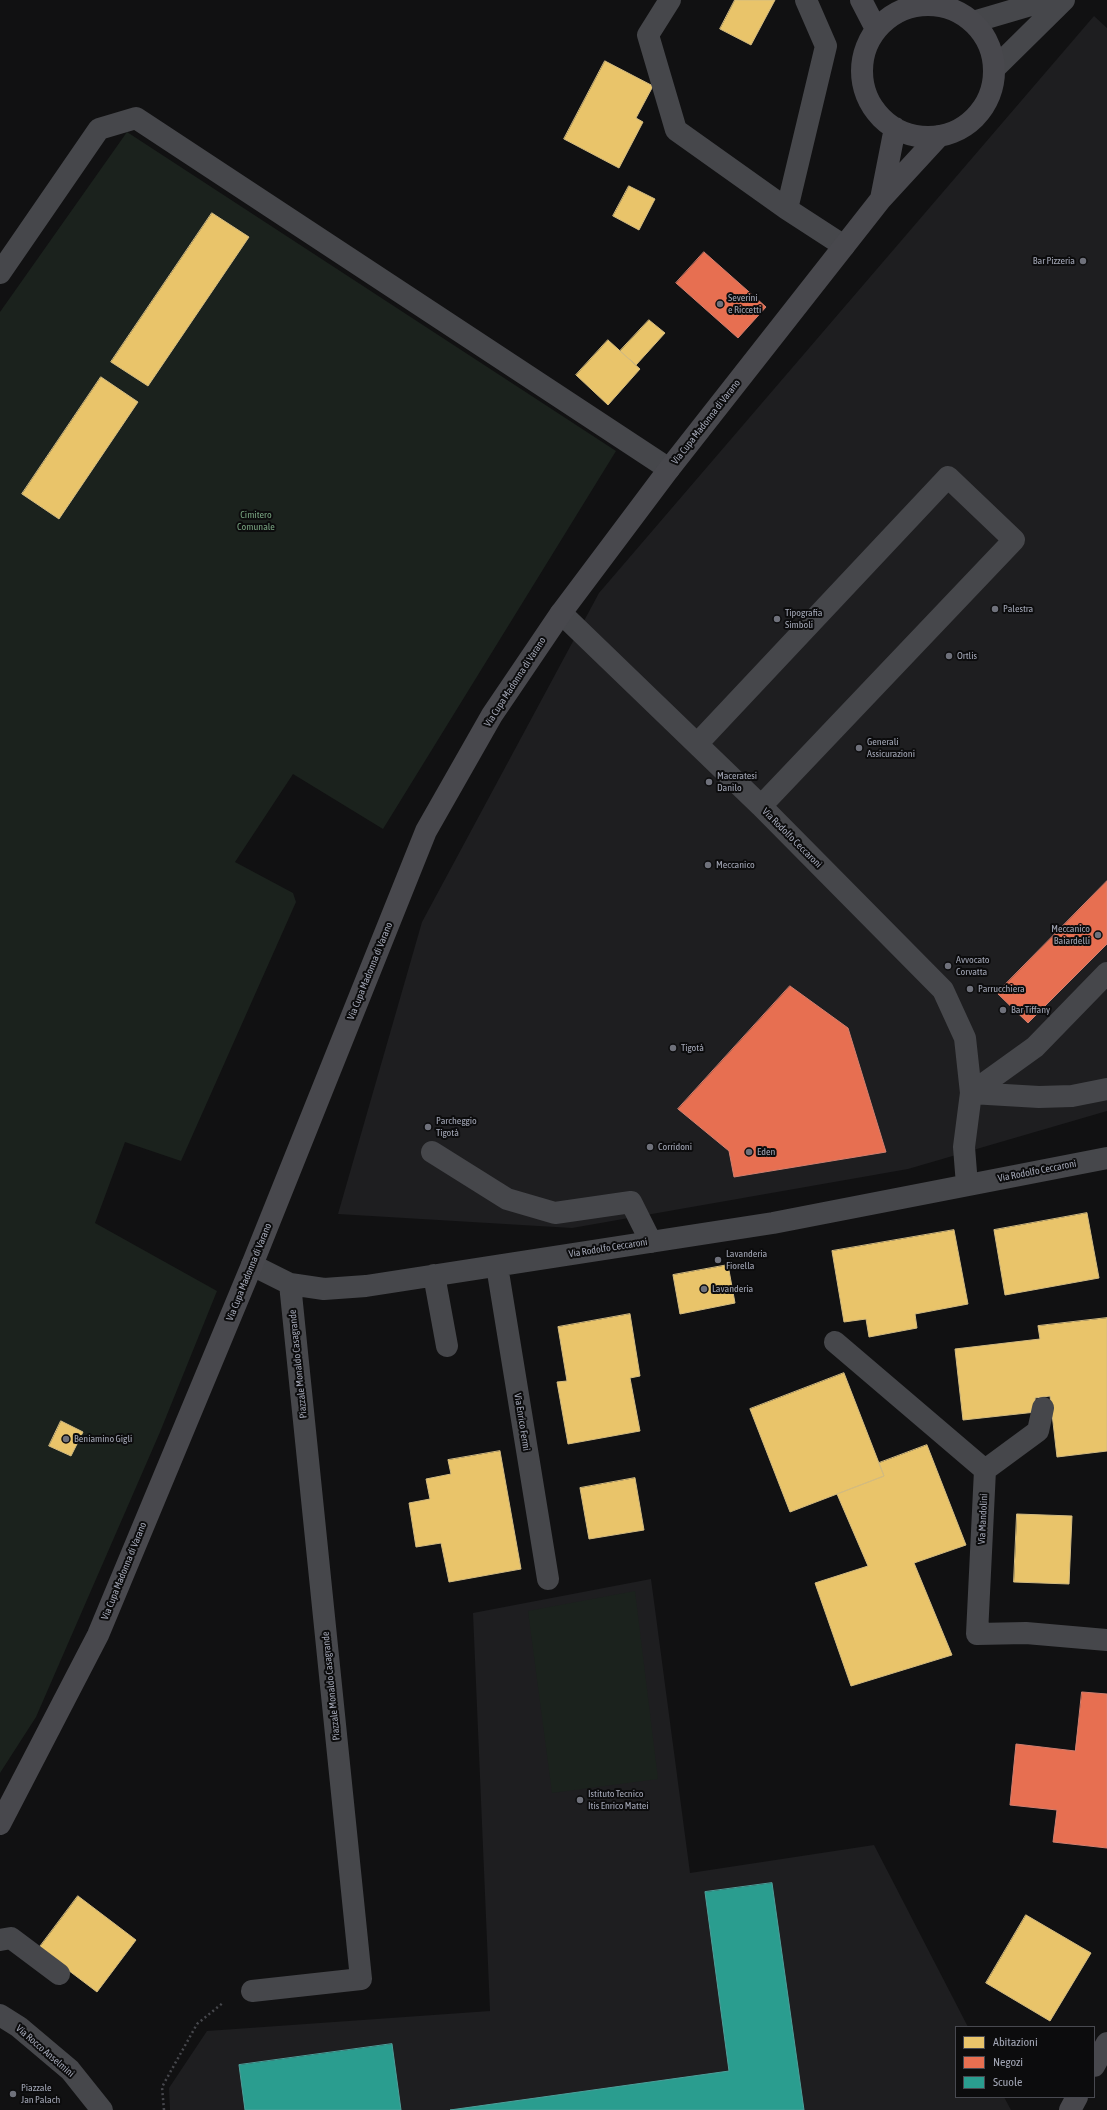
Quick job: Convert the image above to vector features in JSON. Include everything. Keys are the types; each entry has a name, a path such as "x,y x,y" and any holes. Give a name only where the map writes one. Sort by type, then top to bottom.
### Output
{"main road":[{"path":"862,0 876,29"},
{"path":"921,2 941,6 958,12 973,22 984,35 989,46 994,69 990,93 984,105 972,120 957,130 939,136 909,134 895,128 880,117 869,101 863,83 862,64 866,46 876,29 890,17 905,8 921,2"},
{"name":"Via Cupa Madonna di Varano","path":"880,199 895,128"},
{"name":"Via Cupa Madonna di Varano","path":"0,1824 98,1635 252,1265 426,832 492,715 561,613 669,469 880,199 939,136"},
{"path":"1095,2064 1107,2043"},
{"path":"1070,2110 1076,2098"}],"street":[{"path":"670,0 648,35 676,130 787,209 844,246"},
{"path":"787,209 826,46 806,0"},
{"path":"973,22 1048,0"},
{"path":"994,69 1064,0"},
{"path":"0,273 99,130 136,118 669,469"},
{"path":"697,744 948,477 1014,540 761,806"},
{"name":"Via Rodolfo Ceccaroni","path":"561,613 761,806 943,990 965,1038 971,1093 964,1147 967,1185"},
{"path":"971,1093 1035,1047 1107,973"},
{"path":"971,1093 1072,1096 1107,1089"},
{"path":"432,1152 507,1199 555,1213 631,1202 651,1242"},
{"name":"Via Rodolfo Ceccaroni","path":"252,1265 290,1284 324,1288 366,1286 773,1223 1107,1158"},
{"name":"Via Enrico Fermi","path":"497,1266 548,1579"},
{"path":"434,1275 447,1346"},
{"name":"Piazzale Monaldo Casagrande","path":"252,1991 361,1979 290,1284"},
{"path":"835,1342 985,1470 1038,1430 1043,1408"},
{"name":"Via Mandolini","path":"985,1470 977,1634 1026,1633 1107,1640"},
{"path":"0,1940 11,1938 59,1974"},
{"name":"Via Rocco Anselmini","path":"0,2015 19,2027 70,2070 102,2110"}],"path":[{"path":"164,2110 162,2087 197,2024 220,2003 252,1991"}],"shaded area":[{"path":"1094,16 1107,28 1107,1111 908,1169 572,1228 338,1214 422,922 599,593"},
{"name":"Istituto Tecnico Itis Enrico Mattei","path":"651,1579 690,1873 874,1845 967,2026 955,2026 955,2098 1005,2098 1011,2110 170,2110 169,2088 207,2031 490,2011 473,1613"}],"green space":[{"name":"Cimitero Comunale","path":"127,132 616,451 383,829 293,774 235,862 293,893 296,902 181,1161 125,1142 95,1223 217,1291 160,1432 36,1717 0,1773 0,312"},
{"path":"635,1591 658,1779 552,1793 528,1611"}],"building: Abitazioni":[{"path":"735,0 775,0 751,45 720,29"},
{"path":"605,61 653,86 636,118 643,122 619,168 564,139"},
{"path":"629,186 655,199 639,230 613,216"},
{"path":"212,213 249,237 148,386 111,362"},
{"path":"649,320 665,333 636,365 620,351"},
{"path":"608,340 640,369 608,405 576,375"},
{"path":"101,377 138,402 59,519 22,494"},
{"path":"1087,1213 1099,1278 1005,1295 994,1230"},
{"path":"954,1230 968,1304 915,1314 917,1328 869,1337 866,1319 844,1322 832,1251"},
{"name":"Lavanderia","path":"728,1265 735,1303 680,1314 673,1275"},
{"path":"630,1314 640,1376 630,1378 640,1431 568,1444 557,1382 567,1381 558,1327"},
{"path":"1107,1318 1107,1451 1057,1457 1050,1396 1035,1398 1036,1412 963,1420 955,1349 1040,1339 1038,1326"},
{"path":"844,1373 884,1476 790,1512 750,1409"},
{"name":"Beniamino Gigli","path":"61,1421 83,1432 71,1456 49,1446"},
{"path":"927,1445 966,1545 914,1563 952,1655 851,1686 815,1583 868,1566 837,1494 884,1476 879,1463"},
{"path":"500,1451 521,1569 449,1582 441,1543 416,1547 409,1503 430,1499 426,1479 451,1474 448,1460"},
{"path":"635,1478 644,1530 589,1539 580,1488"},
{"path":"1017,1514 1072,1516 1069,1584 1014,1582"},
{"path":"78,1896 136,1940 97,1992 39,1948"},
{"path":"1026,1915 1091,1953 1050,2021 986,1983"}],"building: Negozi":[{"path":"704,252 766,307 738,338 676,283"},
{"path":"1107,881 1107,944 1028,1023 997,993"},
{"path":"790,986 848,1028 886,1152 734,1177 729,1151 678,1109"},
{"path":"1082,1692 1107,1694 1107,1848 1053,1842 1057,1810 1010,1805 1016,1744 1075,1751"}],"building: Scuole":[{"path":"772,1883 804,2110 450,2110 729,2071 705,1892"},
{"path":"392,2044 401,2110 245,2110 239,2065"}],"place":[{"name":"Bar Pizzeria","path":"1083,261"},
{"name":"Severini e Riccetti","path":"720,304"},
{"name":"Palestra","path":"995,609"},
{"name":"Tipografia Simboli","path":"777,619"},
{"name":"Ortlis","path":"949,656"},
{"name":"Generali Assicurazioni","path":"859,748"},
{"name":"Maceratesi Danilo","path":"709,782"},
{"name":"Meccanico","path":"708,865"},
{"name":"Meccanico Baiardelli","path":"1098,935"},
{"name":"Avvocato Corvatta","path":"948,966"},
{"name":"Parrucchiera","path":"970,989"},
{"name":"Bar Tiffany","path":"1003,1010"},
{"name":"Tigotà","path":"673,1048"},
{"name":"Parcheggio Tigotà","path":"428,1127"},
{"name":"Corridoni","path":"650,1147"},
{"name":"Eden","path":"749,1152"},
{"name":"Lavanderia Fiorella","path":"718,1260"},
{"name":"Lavanderia","path":"704,1289"},
{"name":"Beniamino Gigli","path":"66,1439"},
{"name":"Istituto Tecnico Itis Enrico Mattei","path":"580,1800"},
{"name":"Piazzale Jan Palach","path":"13,2094"}]}
